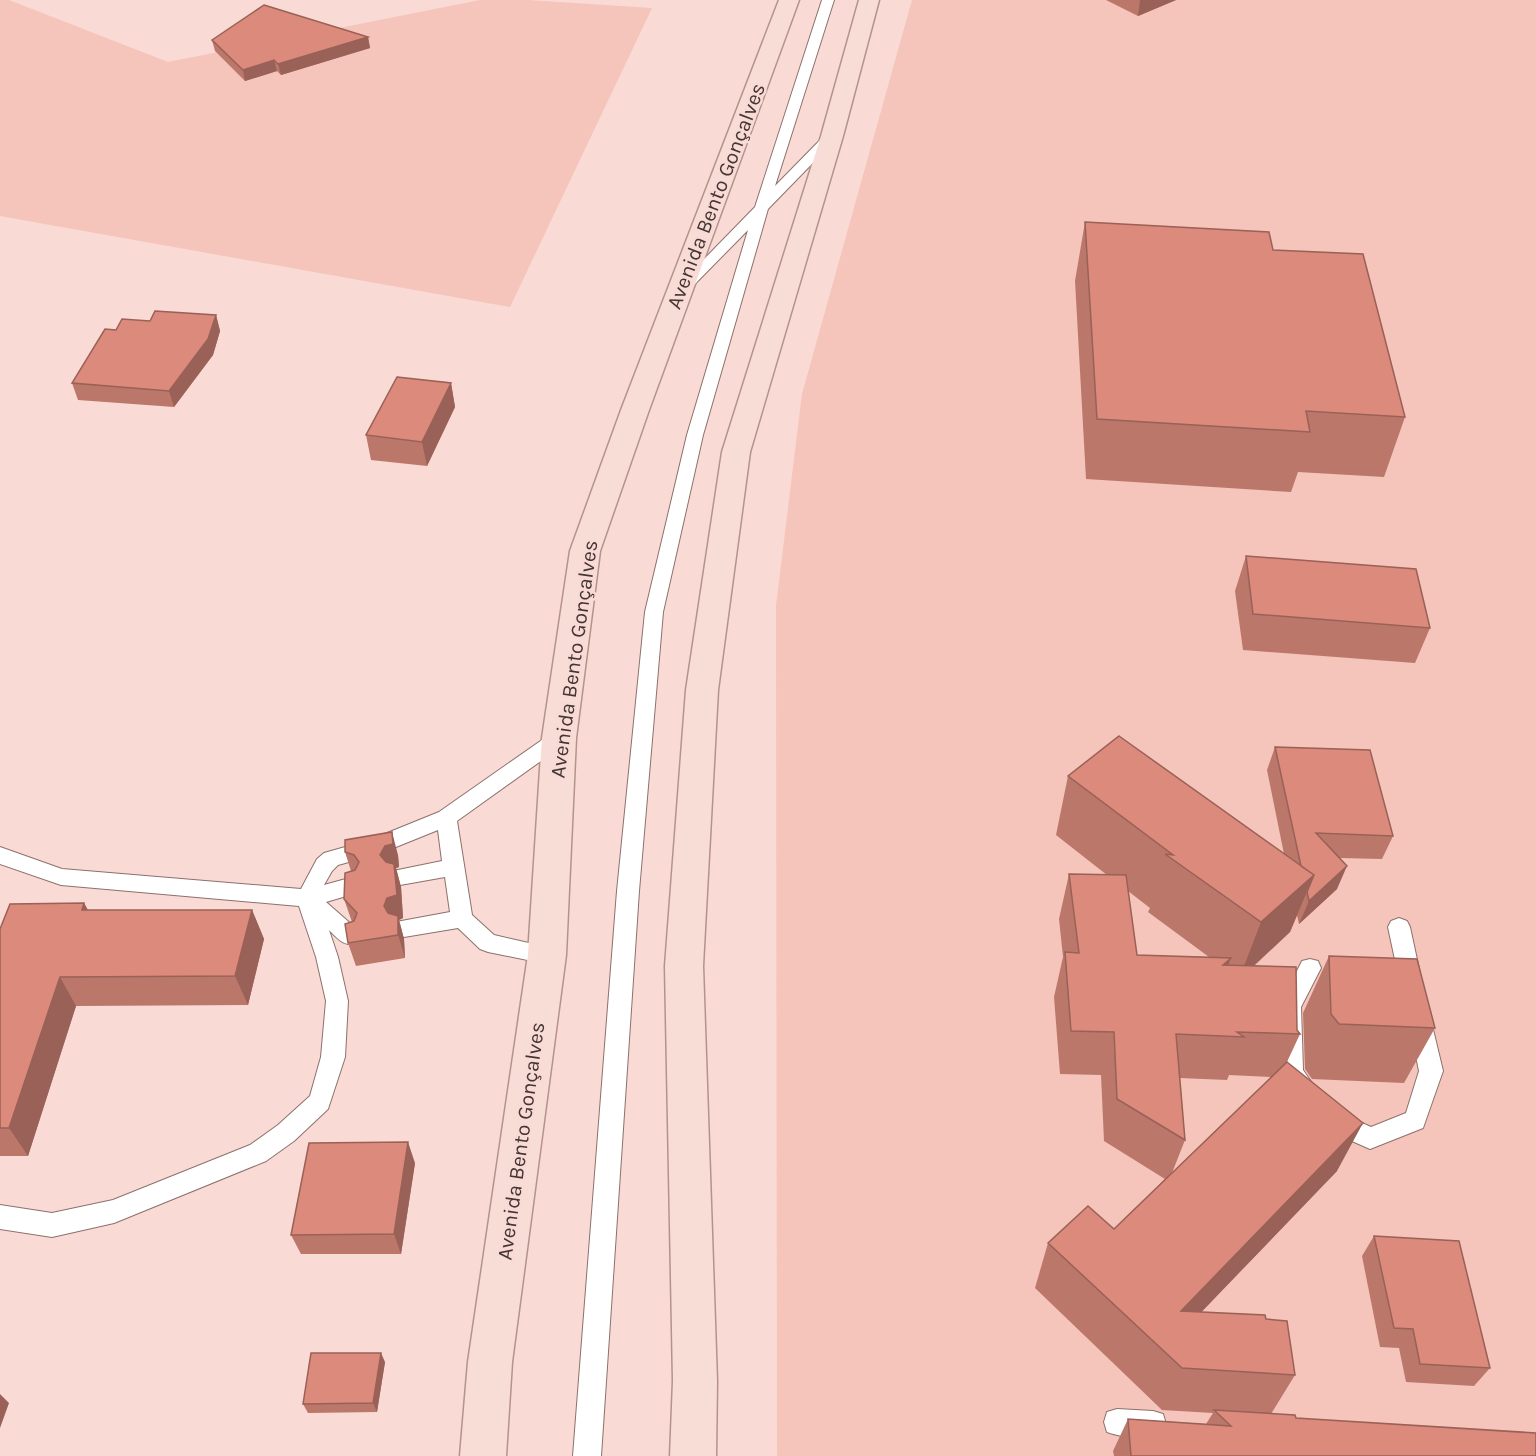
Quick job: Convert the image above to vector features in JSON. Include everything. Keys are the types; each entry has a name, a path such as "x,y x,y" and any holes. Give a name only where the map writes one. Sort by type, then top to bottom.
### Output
{"main road":[{"name":"Avenida Bento Gonçalves","path":"483,1456 490,1362 547,955 559,738 585,551 789,0"},
{"path":"693,1456 695,1381 684,966 702,690 736,452 832,136 869,0"}],"lane":[{"path":"587,1456 628,891 654,612 695,435 761,209 828,0"},
{"path":"681,290 832,136"},
{"path":"0,1217 52,1225 114,1211 258,1153 286,1133 320,1102 333,1057 337,1001 327,957 307,898 324,865 331,859 374,847 446,818 559,738"},
{"path":"446,818 462,919 488,943 547,955"},
{"path":"0,855 62,878 307,898 353,886"},
{"path":"400,877 454,867"},
{"path":"307,898 351,937"},
{"path":"404,928 462,919"},
{"path":"1310,968 1290,1007 1292,1073 1298,1082 1323,1116 1370,1138 1415,1120 1431,1071 1399,927"},
{"path":"1117,1422 1175,1425"}],"shaded area":[{"path":"0,0 9,0 168,62 480,0 527,0 652,8 510,307 0,216"},
{"path":"912,0 1536,0 1536,1456 777,1456 776,606 802,394"}],"building":[{"path":"264,5 368,37 278,64 274,60 243,70 212,40"},
{"path":"1085,222 1269,232 1273,250 1363,254 1405,417 1306,411 1310,432 1097,419"},
{"path":"155,311 216,315 208,339 169,391 72,383 105,329 116,330 122,319 150,321"},
{"path":"397,377 451,383 422,442 366,435"},
{"path":"1246,556 1416,569 1430,628 1253,614"},
{"path":"1119,736 1314,875 1261,922 1165,854 1173,855 1068,776"},
{"path":"1275,747 1370,750 1393,836 1316,833 1347,866 1309,901 1307,892 1314,875 1301,866"},
{"path":"392,832 393,844 385,846 380,855 386,862 394,864 397,895 387,898 384,906 388,913 398,916 398,935 348,943 345,924 354,921 357,913 344,899 345,873 355,870 359,862 354,855 345,852 345,840"},
{"path":"1069,874 1126,875 1137,955 1231,958 1223,965 1296,967 1297,1030 1300,1034 1237,1032 1244,1037 1176,1034 1185,1140 1117,1099 1114,1032 1071,1031 1065,952 1079,953"},
{"path":"84,903 82,910 252,910 235,976 60,977 9,1128 0,1128 0,929 10,904"},
{"path":"1329,956 1417,959 1435,1028 1339,1024 1331,1014"},
{"path":"1287,1062 1363,1123 1181,1311 1265,1315 1266,1319 1287,1321 1295,1375 1182,1368 1048,1243 1088,1206 1114,1229"},
{"path":"408,1142 394,1234 291,1235 309,1143"},
{"path":"1374,1236 1459,1241 1490,1368 1420,1364 1413,1329 1394,1328"},
{"path":"311,1353 381,1353 373,1403 303,1404"},
{"path":"1214,1410 1295,1415 1296,1418 1536,1433 1536,1456 1131,1456 1128,1419 1231,1426"}]}
